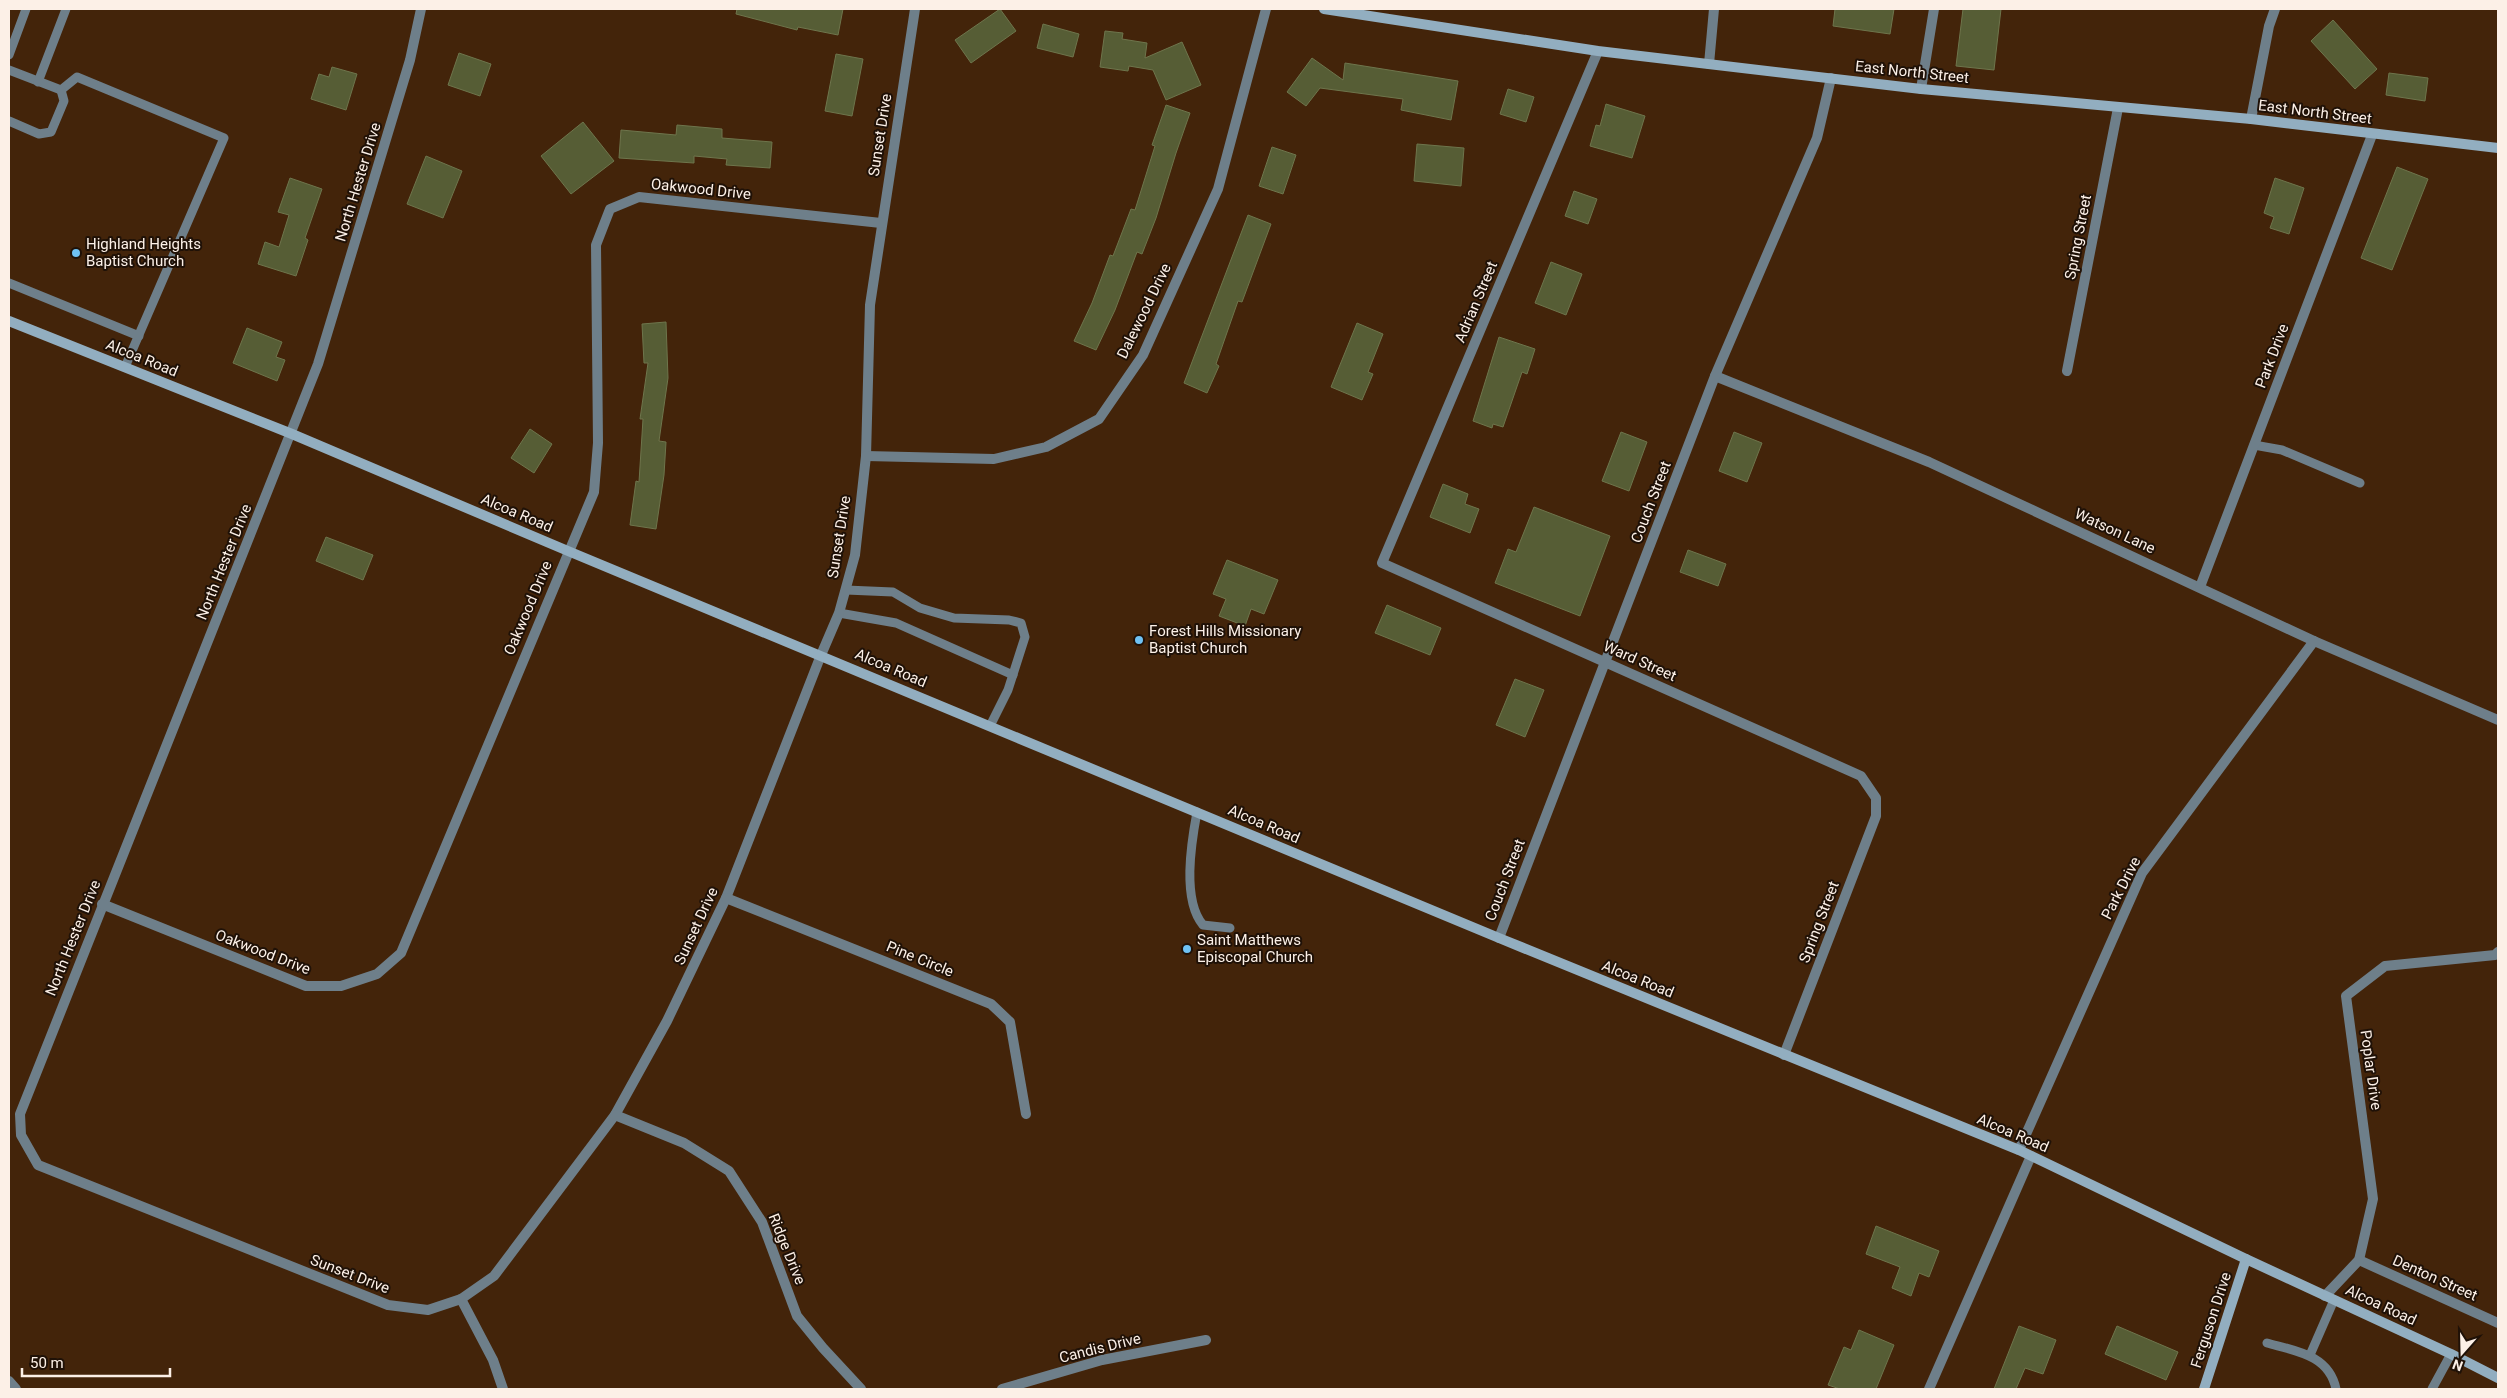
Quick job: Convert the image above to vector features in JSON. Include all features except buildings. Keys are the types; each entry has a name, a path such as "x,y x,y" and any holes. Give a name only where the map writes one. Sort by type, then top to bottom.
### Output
{"main road":[{"name":"East North Street","path":"1324,9 1374,12 1598,52 1920,89 2251,119 2372,135 2498,148"},
{"name":"Alcoa Road","path":"9,321 292,434 568,552 1499,938 2019,1150 2498,1378"},
{"name":"Ferguson Drive","path":"2204,1389 2246,1259"}],"street":[{"name":"North Hester Drive","path":"20,1114 102,904 292,434 318,364 410,60 420,9"},
{"name":"Sunset Drive","path":"20,1114 22,1135 38,1165 388,1305 428,1310 461,1299 494,1276 615,1114 667,1021 726,898 820,655 839,613 855,555 866,456 870,305 915,9"},
{"name":"Dalewood Drive","path":"866,456 994,459 1046,447 1099,419 1143,355 1218,189 1266,9"},
{"path":"1708,64 1714,9"},
{"path":"1920,89 1934,9"},
{"path":"2251,119 2269,26 2275,9"},
{"name":"Adrian Street","path":"1382,563 1598,52"},
{"name":"Couch Street","path":"1499,938 1715,376 1817,138 1831,78"},
{"name":"Spring Street","path":"2066,371 2118,108"},
{"name":"Park Drive","path":"2200,587 2372,135"},
{"name":"Oakwood Drive","path":"102,904 306,986 341,986 377,974 401,953 594,492 598,443 596,246 610,209 639,197 881,223"},
{"name":"Watson Lane","path":"1715,376 1929,462 2200,587 2314,642 2498,720"},
{"name":"Ward Street","path":"1382,563 1861,776 1876,798"},
{"name":"Park Drive","path":"2019,1150 2142,873 2314,642"},
{"name":"Spring Street","path":"1784,1055 1876,816 1876,798"},
{"name":"Pine Circle","path":"726,898 991,1004 1010,1022 1026,1114"},
{"name":"Poplar Drive","path":"2359,1260 2373,1199 2346,996 2385,966 2495,955 2498,952"},
{"name":"Ridge Drive","path":"615,1114 684,1143 729,1171 762,1222 797,1316 822,1348 861,1389"},
{"path":"1929,1389 2031,1156"},
{"path":"2330,1298 2359,1260"},
{"name":"Denton Street","path":"2359,1260 2498,1323"},
{"path":"461,1299 493,1360 503,1389"},
{"name":"Candis Drive","path":"1002,1389 1102,1360 1206,1340"},
{"path":"9,1382 16,1389"}],"lane":[{"path":"9,55 26,9"},
{"path":"38,82 66,9"},
{"path":"9,70 61,90"},
{"path":"61,90 77,77 224,138 125,367"},
{"path":"9,121 39,134 51,132 64,101 61,90"},
{"path":"9,283 139,336"},
{"path":"2254,445 2282,450 2360,483"},
{"path":"846,590 893,592 920,608 954,618 1009,620 1021,623 1025,637 1013,675 990,726"},
{"path":"839,613 896,623 1013,675"},
{"path":"1197,812 1192,842 1191,886 1195,915 1203,925 1230,928"},
{"path":"2310,1354 2330,1298"},
{"path":"2267,1343 2310,1354 2333,1375 2336,1389"},
{"path":"2432,1389 2451,1354"}],"place":[{"name":"Highland Heights Baptist Church","path":"76,253"},
{"name":"Forest Hills Missionary Baptist Church","path":"1139,640"},
{"name":"Saint Matthews Episcopal Church","path":"1187,949"}]}
